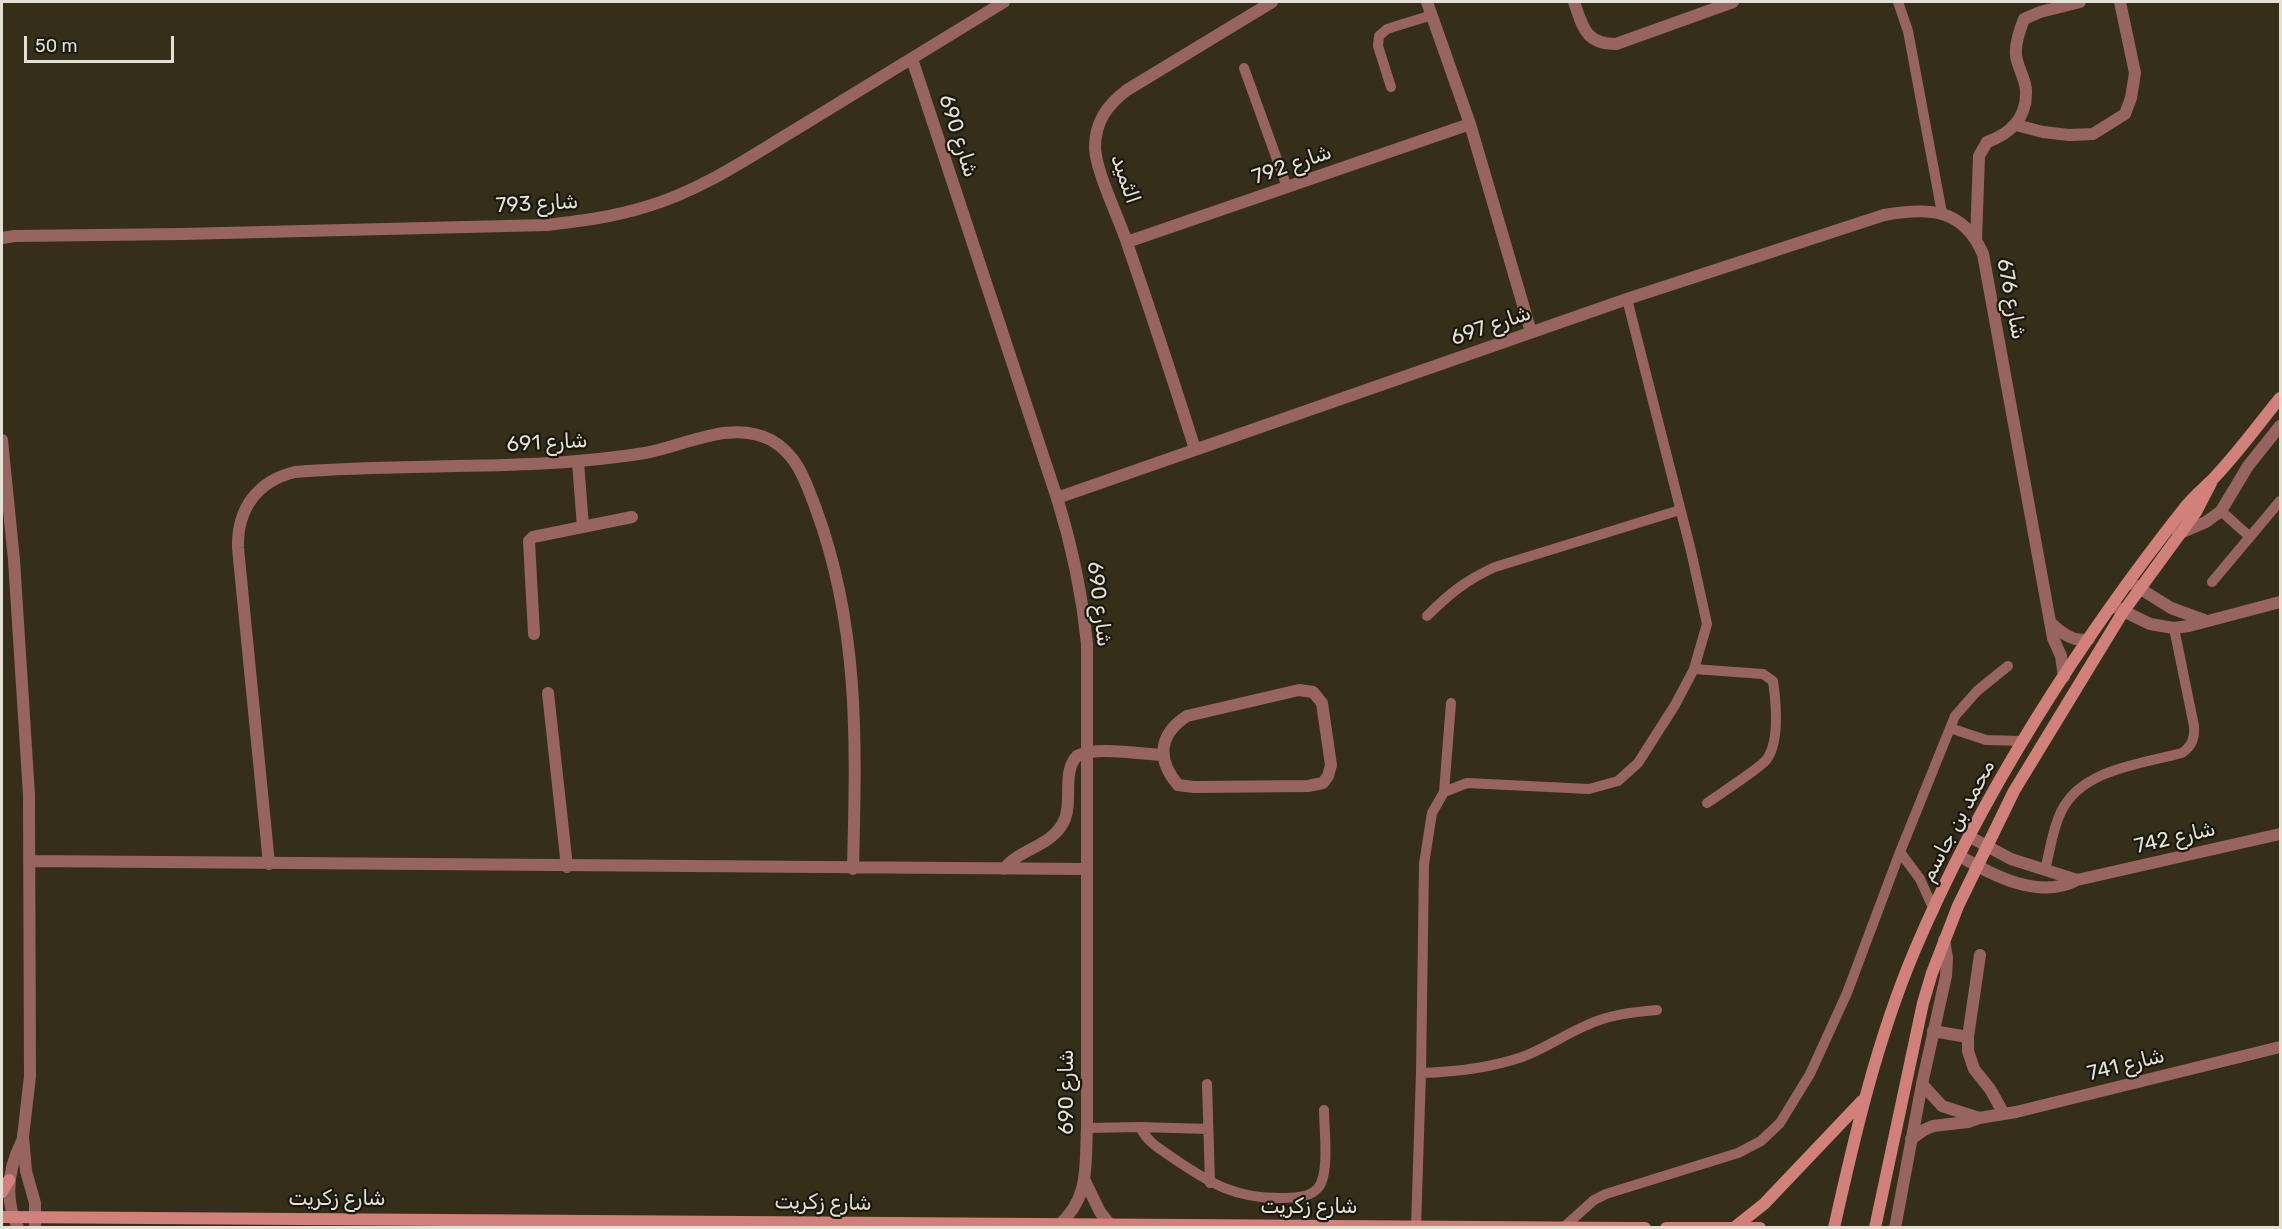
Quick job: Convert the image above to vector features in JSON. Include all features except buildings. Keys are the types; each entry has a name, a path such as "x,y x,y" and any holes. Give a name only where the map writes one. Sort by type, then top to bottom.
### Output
{"street":[{"name":"شارع 793","path":"2,238 547,225 596,219 646,207 682,194 718,176 1004,2"},
{"name":"الثميد","path":"1195,449 1127,242 1099,167 1095,150 1096,132 1102,115 1113,101 1127,90 1272,2"},
{"path":"1427,2 1470,124 1531,332"},
{"path":"1574,2 1584,31 1592,39 1605,44 1616,44 1733,2"},
{"path":"1976,240 1979,156 1987,142 2003,137 2016,125 2023,113 2026,91 2016,55 2024,19 2040,12 2080,2"},
{"path":"2016,125 2069,135 2093,134 2125,114 2131,98 2135,72 2120,2"},
{"name":"شارع 690","path":"912,59 1057,498 1072,549 1083,601 1087,644 1087,1128 1084,1180 1076,1206 1058,1226"},
{"name":"شارع 792","path":"1127,242 1470,124"},
{"name":"شارع 697","path":"1057,498 1627,299 1884,215 1913,211 1942,213"},
{"name":"شارع 676","path":"1942,213 1967,228 1976,240 1988,274 2053,638 2064,667 2064,677"},
{"name":"محمد بن جاسم","path":"1874,1226 1923,1003 1944,940 1987,847 2034,756 2118,609 2185,507 2212,480 2280,398"},
{"path":"2178,534 2206,522 2221,511 2248,466 2280,426"},
{"name":"شارع 691","path":"269,864 238,548 240,521 252,498 271,481 295,471 578,462 649,452 733,432 760,435 772,441 792,458 806,481 830,554 847,630 855,707 853,869"},
{"path":"2,440 21,650 29,795 30,1076 23,1137 24,1154 35,1203 35,1222"},
{"path":"578,462 583,527"},
{"name":"محمد بن جاسم","path":"2134,585 2204,500 2212,480"},
{"path":"534,634 529,541 533,537 632,517"},
{"path":"2134,585 2170,608 2204,620"},
{"path":"2118,609 2150,624 2174,628 2280,602"},
{"name":"محمد بن جاسم","path":"1834,1227 1863,1100 1914,952 1960,856 2023,741 2089,639 2118,609"},
{"path":"2051,623 2058,631 2068,636 2079,640 2089,639"},
{"path":"1299,690 1313,692 1322,703 1331,765 1323,783 1308,786 1194,787 1178,785 1168,773 1162,756 1166,740 1174,725 1187,716 1299,690"},
{"path":"548,693 567,867"},
{"path":"1004,869 1013,858 1045,842 1062,826 1067,810 1071,764 1077,756 1087,753 1162,756"},
{"name":"شارع 742","path":"1960,856 1978,867 2019,883 2055,888 2077,880 2280,834"},
{"path":"1970,837 2011,859 2077,880"},
{"path":"29,861 567,867 1087,869"},
{"path":"1895,1227 1947,968 1944,940"},
{"path":"1980,955 1968,1051 1974,1069 1990,1089 2004,1114"},
{"path":"1933,1031 1968,1037"},
{"name":"شارع 741","path":"1911,1139 1933,1126 1968,1122 2004,1114 2280,1047"},
{"name":"شارع 741","path":"1922,1084 1942,1107 1979,1118"},
{"path":"1735,1227 1764,1204 1863,1100"},
{"path":"11,1221 9,1180 13,1160 23,1137"},
{"path":"2,1192 9,1180"},
{"name":"شارع 690","path":"1084,1180 1100,1212 1111,1226"},
{"name":"شارع زكريت","path":"11,1221 586,1220 1058,1226 1645,1227"},
{"path":"1666,1227 1760,1227"}],"lane":[{"path":"1898,2 1908,30 1942,213"},
{"path":"1391,87 1378,46 1379,36 1387,29 1432,15"},
{"path":"1244,68 1287,187"},
{"path":"1444,792 1467,783 1589,789 1618,781 1638,763 1675,705 1694,669 1707,624 1627,299"},
{"path":"2212,582 2280,501"},
{"path":"1427,616 1457,588 1487,571 1680,510"},
{"path":"2221,511 2250,537"},
{"path":"2045,870 2059,816 2071,795 2083,784 2097,776 2182,753 2191,745 2194,739 2194,726 2174,628"},
{"path":"1564,1227 1594,1200 1606,1194 1738,1153 1761,1141 1780,1123 1810,1074 1851,983 1900,852 1955,716 1966,702 2008,666"},
{"path":"1694,669 1763,674 1773,681 1775,697 1776,730 1767,759 1707,803"},
{"path":"1416,1227 1424,864 1432,813 1444,792 1451,703"},
{"path":"1950,728 1986,740 2023,741"},
{"path":"1900,852 1920,879 1934,910"},
{"path":"1421,1074 1497,1064 1545,1047 1588,1024 1622,1014 1657,1010"},
{"path":"1207,1084 1210,1183"},
{"path":"1140,1127 1146,1139 1210,1183 1238,1194 1266,1198 1297,1197 1312,1193 1318,1188 1323,1176 1324,1110"},
{"path":"1087,1128 1208,1129"}]}
